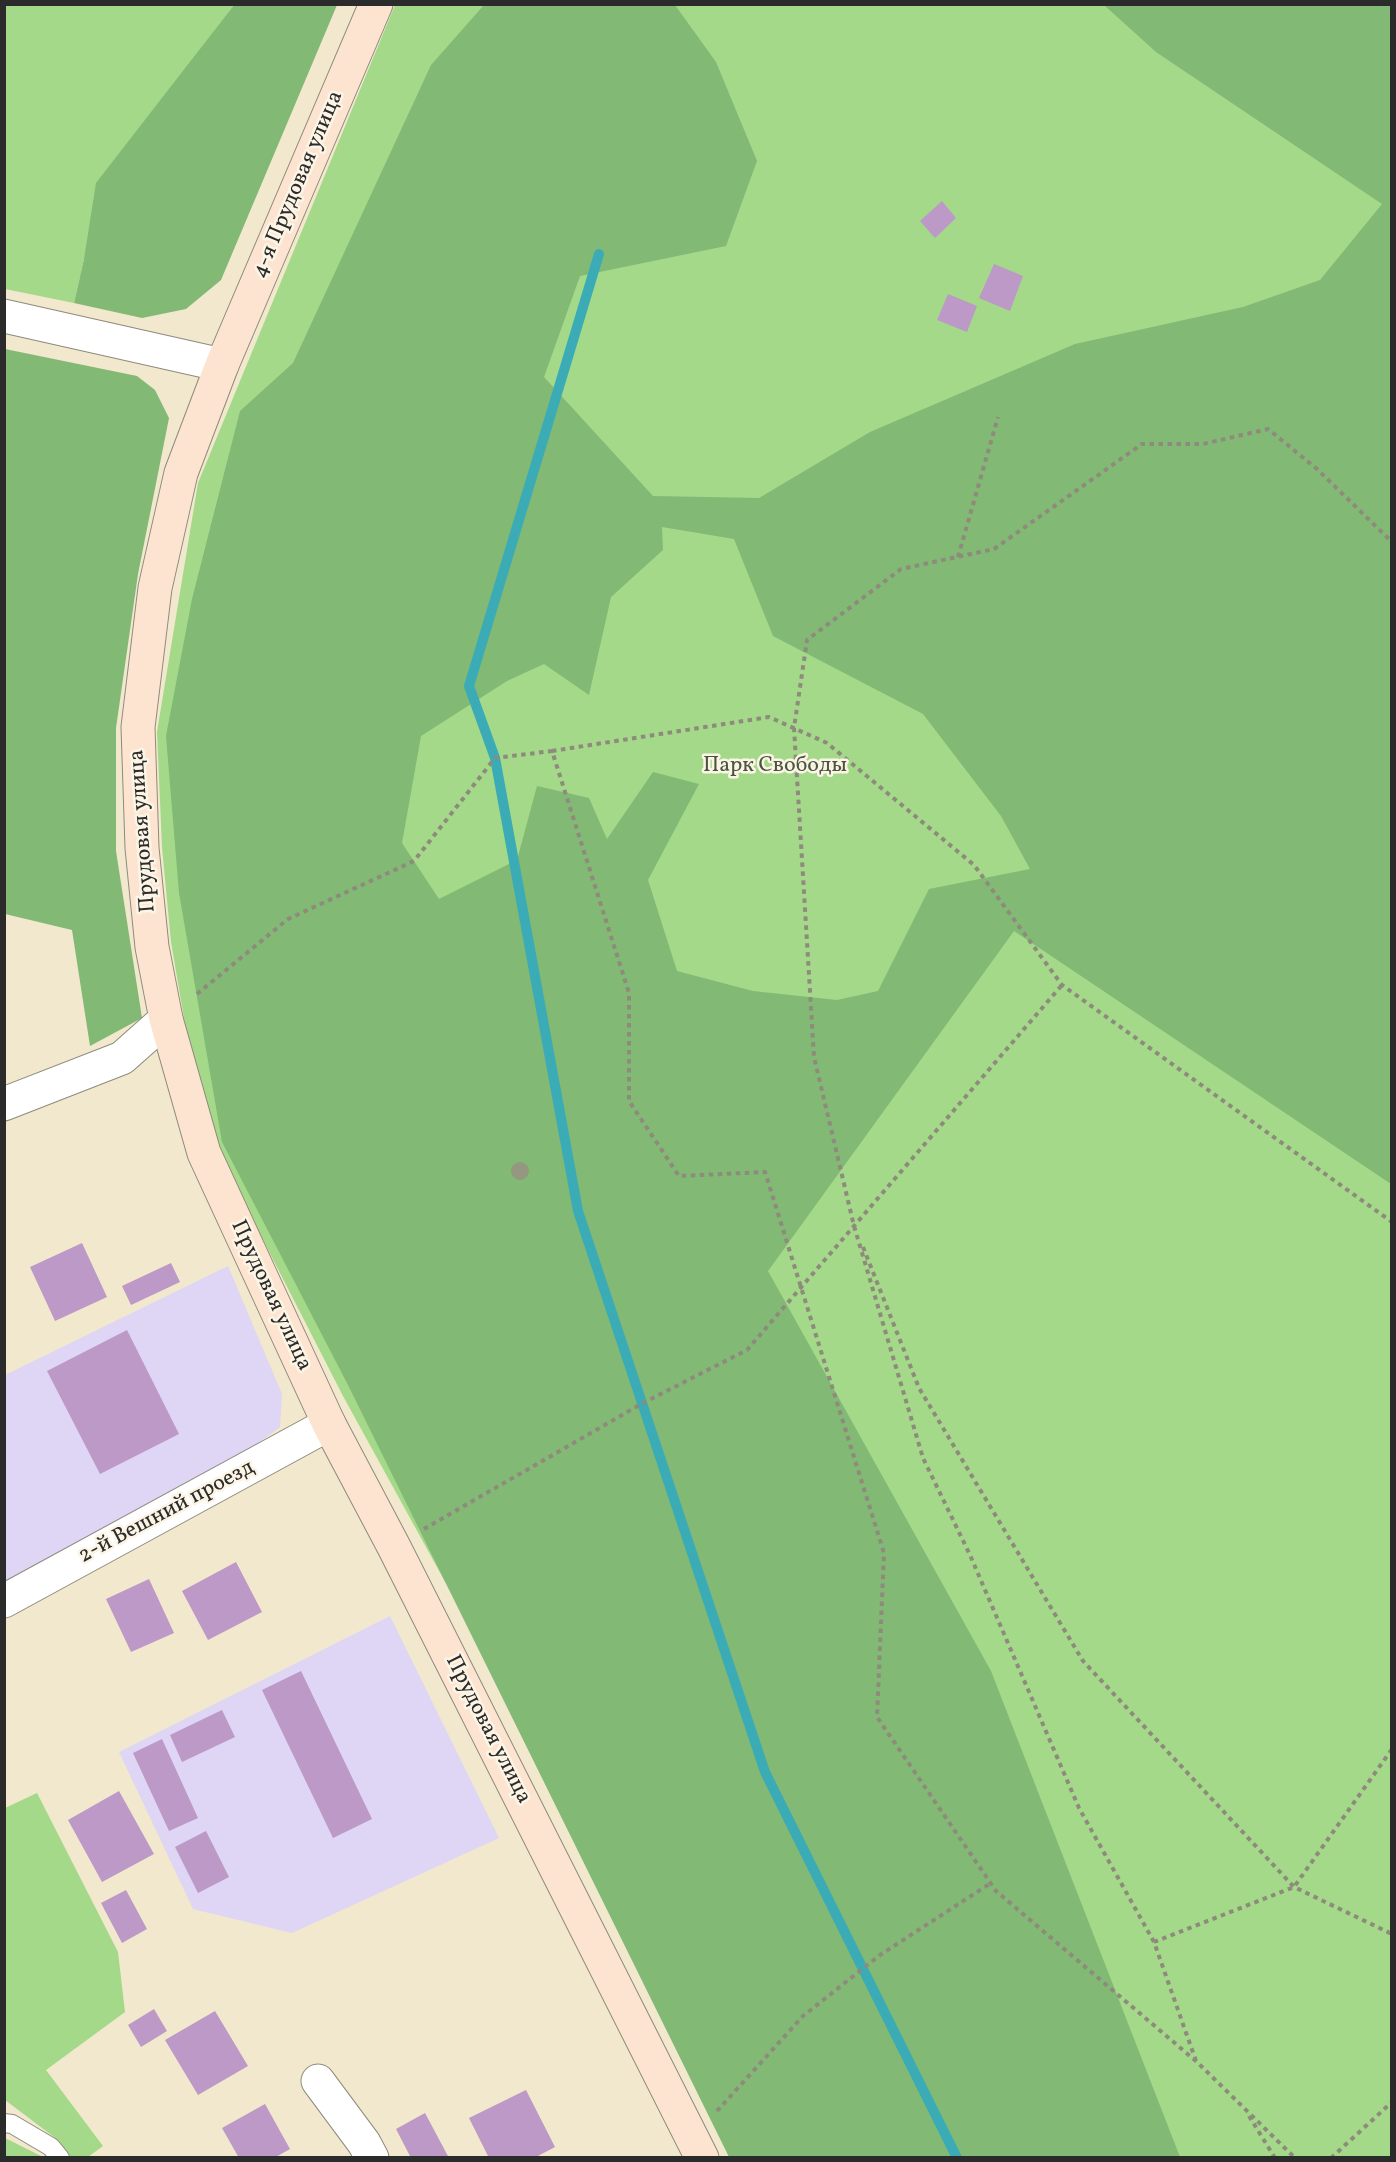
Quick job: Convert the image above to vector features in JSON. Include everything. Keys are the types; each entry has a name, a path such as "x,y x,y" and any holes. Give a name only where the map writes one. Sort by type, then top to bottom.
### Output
{"main road":[{"name":"4-я Прудовая улица","path":"222,364 376,4"},
{"name":"Прудовая улица","path":"222,364 181,473 155,588 138,727 143,859 152,947 166,1019 204,1153 329,1424 394,1547 697,2148"}],"street":[{"path":"4,316 222,364"},
{"path":"4,1104 122,1058 166,1019"},
{"name":"2-й Вешний проезд","path":"4,1601 329,1424"},
{"path":"318,2081 372,2157"}],"lane":[{"path":"4,2123 12,2124 51,2147 60,2157"}],"path":[{"path":"958,557 998,417"},
{"path":"1197,2062 1154,1942 1079,1808 970,1555 923,1458 854,1226 814,1057 794,728 807,640 901,569 994,549 1142,444 1203,444 1268,429 1317,469 1392,542"},
{"path":"166,1019 288,919 414,861 495,758 769,717 827,743 974,865 1062,985 1392,1222"},
{"path":"552,751 629,993 629,1101 679,1176 765,1172 884,1553 877,1717 996,1891 1197,2062 1295,2157"},
{"path":"394,1547 643,1404 747,1350 1062,985"},
{"path":"854,1226 919,1388 1083,1661 1294,1887 1392,1934"},
{"path":"1154,1942 1294,1887 1392,1749"},
{"path":"697,2148 804,2016 880,1955 991,1883"},
{"path":"1331,2157 1392,2102"},
{"path":"1246,2110 1275,2157"}],"shaded area":[{"path":"228,1266 282,1394 280,1427 253,1447 5,1583 5,1375"},
{"path":"390,1616 499,1838 292,1933 193,1909 119,1752"}],"green space":[{"path":"5,5 234,5 195,56 84,259 74,303 5,289"},
{"path":"234,5 337,5 221,280 186,309 142,318 74,303 84,259 96,183"},
{"name":"Парк Свободы","path":"395,5 1391,5 1391,2157 761,2157 343,1396 217,1150 185,1024 171,942 162,847 157,732 198,483"},
{"path":"484,5 675,5 716,62 757,161 726,246 580,276 544,377 653,496 759,498 870,432 1075,344 1243,307 1320,280 1382,204 1156,52 1104,5 1391,5 1391,1184 1014,931 768,1271 991,1671 1180,2157 729,2157 348,1385 222,1142 179,893 166,736 192,599 240,411 293,363 431,65","holes":["662,527 734,539 773,636 923,714 1001,816 1030,869 929,889 878,991 837,1000 753,991 677,971 648,880 699,784 653,772 607,839 589,798 537,786 517,860 439,899 402,843 421,736 507,681 544,664 589,695 611,597 663,550"]},
{"path":"5,349 137,376 155,390 169,418 138,574 116,728 116,851 142,1018 90,1046 72,930 5,914"},
{"path":"37,1793 118,1952 125,2012 46,2070 103,2146 88,2157 71,2157 54,2137 5,2100 5,1808"},
{"path":"5,2138 41,2156 47,2157 5,2157"}],"building":[{"path":"942,201 956,218 935,238 920,221"},
{"path":"994,264 1023,276 1010,311 979,298"},
{"path":"948,294 977,306 967,332 937,320"},
{"path":"82,1243 107,1297 55,1321 30,1267"},
{"path":"171,1263 180,1282 131,1305 122,1286"},
{"path":"127,1330 179,1434 100,1474 47,1371"},
{"path":"236,1562 262,1612 208,1640 182,1591"},
{"path":"149,1579 174,1633 131,1652 106,1599"},
{"path":"301,1671 372,1819 333,1838 262,1690"},
{"path":"222,1710 235,1737 182,1762 170,1735"},
{"path":"162,1739 198,1818 169,1831 133,1753"},
{"path":"119,1791 154,1854 102,1882 68,1820"},
{"path":"206,1831 229,1877 198,1893 175,1847"},
{"path":"126,1890 147,1929 122,1943 101,1903"},
{"path":"154,2009 167,2031 141,2047 128,2025"},
{"path":"215,2011 248,2066 198,2095 165,2040"},
{"path":"526,2090 555,2147 534,2158 489,2158 469,2118"},
{"path":"265,2104 290,2149 274,2158 239,2158 222,2128"},
{"path":"425,2113 449,2158 411,2158 396,2129"}],"waterway":[{"path":"599,254 469,686 495,758 578,1211 765,1772 957,2158"}]}
